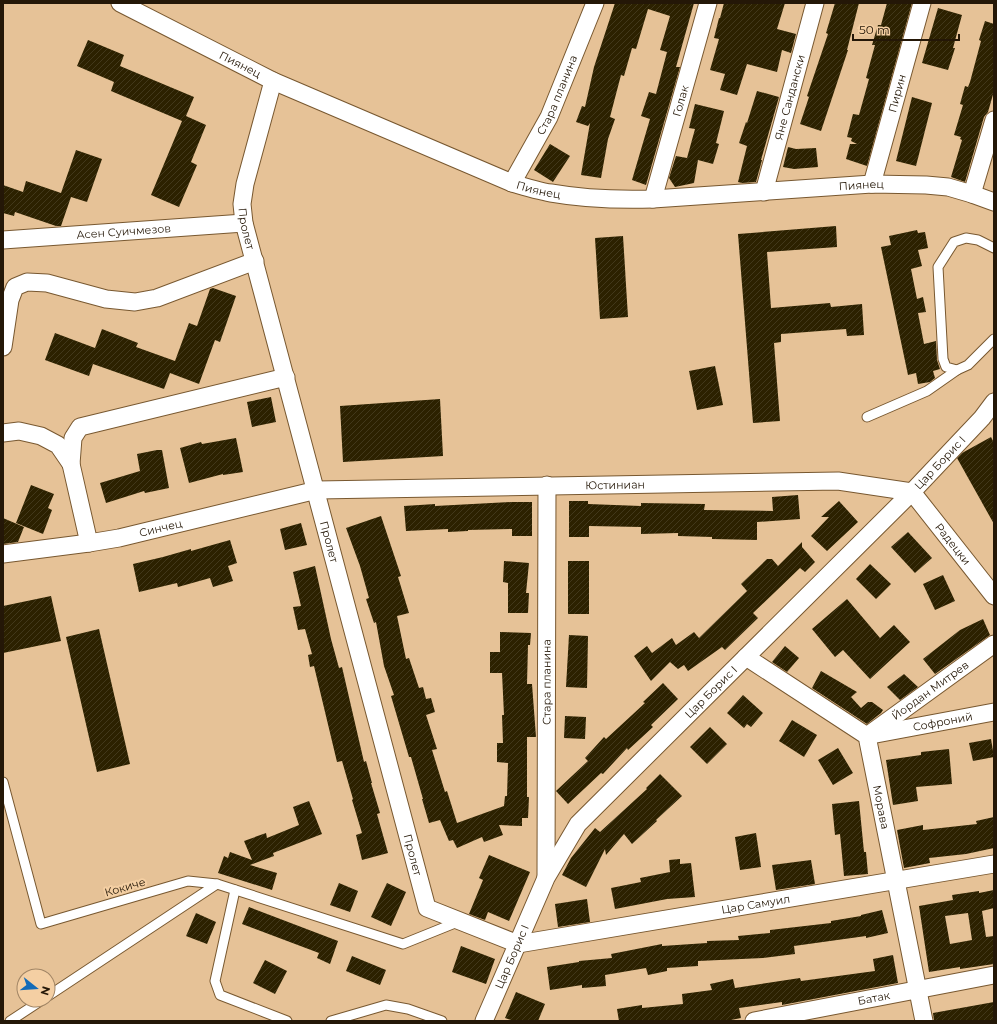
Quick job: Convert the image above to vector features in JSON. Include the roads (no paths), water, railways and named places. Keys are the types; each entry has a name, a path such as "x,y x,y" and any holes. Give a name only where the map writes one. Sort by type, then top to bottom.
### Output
{"street":[{"name":"Пиянец","path":"120,3 273,81 512,183 550,193 587,198 622,200 872,184 926,185 948,187 994,202"},
{"name":"Стара планина","path":"512,183 549,117 595,3"},
{"name":"Голак","path":"653,199 708,3"},
{"name":"Яне Сандански","path":"764,192 815,3"},
{"name":"Пирин","path":"872,184 922,3"},
{"name":"Пролет","path":"273,81 245,184 242,204 244,223 317,490 427,908 518,944"},
{"path":"972,194 994,120"},
{"name":"Асен Суичмезов","path":"3,240 244,223"},
{"path":"3,347 10,300 15,287 28,282 47,283 106,299 135,302 157,298 254,260"},
{"path":"89,543 71,464 73,438 80,427 286,377"},
{"name":"Цар Борис I","path":"484,1021 546,878 578,824 988,416 994,402"},
{"path":"3,433 19,431 41,436 58,446 71,464"},
{"name":"Юстиниан","path":"317,490 838,480 912,492"},
{"name":"Стара планина","path":"546,878 547,485"},
{"name":"Синчец","path":"3,554 119,538 317,490"},
{"name":"Радецки","path":"912,492 994,596"},
{"name":"Йордан Митрев","path":"867,736 994,644"},
{"path":"746,657 867,736"},
{"name":"Софроний","path":"867,736 994,712"},
{"name":"Морава","path":"867,736 924,1021"},
{"name":"Цар Самуил","path":"518,944 994,864"},
{"name":"Батак","path":"754,1021 994,975"}],"lane":[{"path":"957,370 946,367 943,359 938,267 954,242 966,238 978,240 994,248"},
{"path":"867,417 927,391 957,370 968,365 994,339"},
{"name":"Кокиче","path":"3,782 42,924 188,881 216,884 403,944 461,921"},
{"path":"56,991 216,884"},
{"path":"235,890 215,981 220,996 287,1021"},
{"path":"331,1021 386,1004 408,1008 442,1021"},
{"path":"10,1021 30,1008"}]}
